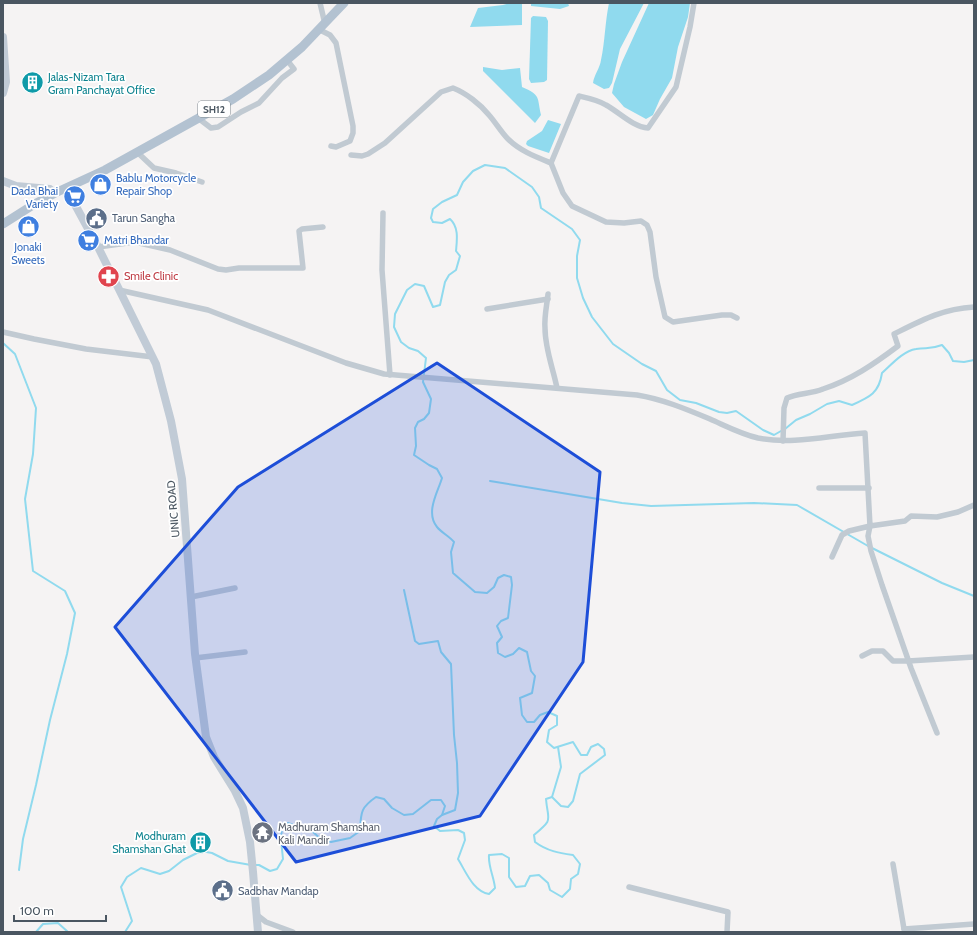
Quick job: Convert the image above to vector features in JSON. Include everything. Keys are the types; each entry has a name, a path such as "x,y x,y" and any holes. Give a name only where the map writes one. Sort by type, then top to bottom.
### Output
{"main road":[{"name":"SH12","path":"3,224 55,193 105,170 233,99 269,75 287,60 323,27 344,3"},
{"path":"3,37 6,82 3,94"},
{"path":"3,181 16,186 50,189 55,193"},
{"name":"UNIC ROAD","path":"66,188 98,247 153,357 171,421 182,478 195,658 206,737 214,757 235,791 243,808 250,842 257,914"},
{"path":"257,914 258,932"}],"street":[{"path":"320,3 323,27 336,43 353,126 353,133 350,141 336,147 332,146"},
{"path":"694,3 676,87 648,128 644,128 632,122 594,99 579,96 551,163 563,193 572,206 606,222 624,223 641,221 647,225 650,232 656,277 665,317 673,322 731,315 737,318"},
{"path":"198,118 210,128 218,127 241,112 259,103 282,78 294,68 287,60"},
{"path":"351,156 362,156 368,154 385,143 441,92 453,88 459,90 481,107 508,139 517,147 551,163"},
{"path":"137,152 154,168 176,173 202,182"},
{"path":"383,213 382,270 390,375"},
{"path":"98,247 135,242 170,250 218,269 226,270 239,268 303,268 299,231 302,229 323,227"},
{"path":"119,290 208,310 346,363 390,375 637,395 653,398 709,418 742,433 758,438 783,439 865,433 869,488 870,526 868,536 871,551 908,661 937,733"},
{"path":"487,309 548,296 545,329 548,355 554,371 557,388"},
{"path":"783,439 784,408 787,398 795,394 810,394 861,373 898,346 894,334 935,314 950,309 974,307"},
{"path":"3,332 86,349 153,357"},
{"path":"819,488 869,488"},
{"path":"832,557 842,535 849,531 870,526 905,521 911,516 937,517 958,512 974,505"},
{"path":"191,597 235,588"},
{"path":"862,656 872,651 883,651 893,661 974,657"},
{"path":"195,658 245,652"},
{"path":"893,864 905,931 974,924"},
{"path":"629,887 728,912 727,932"},
{"path":"257,914 266,922 293,932"}],"highlighted area":[{"path":"437,363 600,472 583,662 480,816 296,862 115,627 238,487"}],"water":[{"path":"510,3 522,3 522,25 470,27 478,8"},
{"path":"531,3 568,3 569,6 560,9 531,6"},
{"path":"609,3 644,3 620,49 612,83 609,88 604,89 593,83 600,63"},
{"path":"649,3 690,3 688,17 678,47 672,78 653,115 646,119 624,107 612,93 622,62"},
{"path":"533,16 546,17 548,21 547,80 544,82 531,83 529,79 531,18"},
{"path":"483,67 502,70 520,68 522,87 532,92 538,100 541,115 535,123 483,71"},
{"path":"548,120 561,124 549,153 526,144 527,141 542,131"}],"waterway":[{"path":"255,865 259,865 270,871 277,869 283,859 281,840 282,826 288,823 313,832 322,840 331,842 350,838 360,831 362,811 367,804 376,797 384,799 392,808 404,815 413,814 431,800 441,800 445,806 442,815 437,819 434,826 440,831 458,830 464,833 465,840 458,859 470,880 483,892 489,894 495,888 489,863 489,855 502,854 509,858 509,877 516,887 525,886 530,876 539,875 548,883 550,890 562,897 570,889 571,879 578,874 580,864 573,855 544,848 535,842 534,835 547,822 548,816 546,799 552,797 561,806 568,807 573,801 580,774 605,755 604,749 598,744 591,747 587,755 581,755 573,742 554,748 547,742 549,730 557,725 557,716 548,712 540,715 534,722 527,722 522,715 520,698 532,693 535,676 531,671 527,652 519,648 513,654 505,657 498,653 497,643 502,637 497,626 501,621 508,618 512,585 511,577 504,575 498,578 494,587 487,593 475,592 453,573 451,552 454,542 437,527 432,515 432,509 442,478 437,469 414,455 416,446 415,428 418,422 424,419 429,413 431,399 423,382 426,358 418,351 409,348 401,342 394,327 395,314 407,290 415,284 424,286 433,307 440,305 445,282 449,275 456,270 460,256 456,251 457,234 453,222 450,219 442,223 433,222 431,218 433,209 442,202 457,195 463,182 473,171 485,165 505,168 532,187 539,197 541,208 572,229 580,240 577,256 577,278 583,298 592,317 613,344 642,364 656,371 667,390 680,400 696,403 719,412 727,413 736,411 763,430 774,435 781,431"},
{"path":"3,343 15,354 36,408 33,454 25,499 33,571 65,591 75,613 67,654 50,720 23,839 19,870"},
{"path":"785,429 796,420 827,404 839,401 852,405 869,397 879,385 882,373 898,358 911,350 942,345 949,353 953,361 964,362 974,360"},
{"path":"490,481 622,503 651,506 754,503 797,505 868,546"},
{"path":"872,548 942,583 974,596"},
{"path":"404,590 415,641 419,644 438,641 441,652 451,664 458,793 455,810 442,815"},
{"path":"552,797 561,767 558,747"},
{"path":"125,932 132,921 121,887 127,877 141,868 160,874 169,871 183,860 201,851 212,853 228,861 251,865"},
{"path":"36,932 43,924 58,923 68,932"}],"place":[{"name":"Jalas-Nizam Tara Gram Panchayat Office","path":"32,83"},
{"name":"Bablu Motorcycle Repair Shop","path":"100,184"},
{"name":"Dada Bhai Variety","path":"74,197"},
{"name":"Tarun Sangha","path":"96,218"},
{"name":"Jonaki Sweets","path":"28,227"},
{"name":"Matri Bhandar","path":"88,240"},
{"name":"Smile Clinic","path":"108,276"},
{"name":"Madhuram Shamshan Kali Mandir","path":"263,833"},
{"name":"Modhuram Shamshan Ghat","path":"201,842"},
{"name":"Sadbhav Mandap","path":"223,891"}]}
